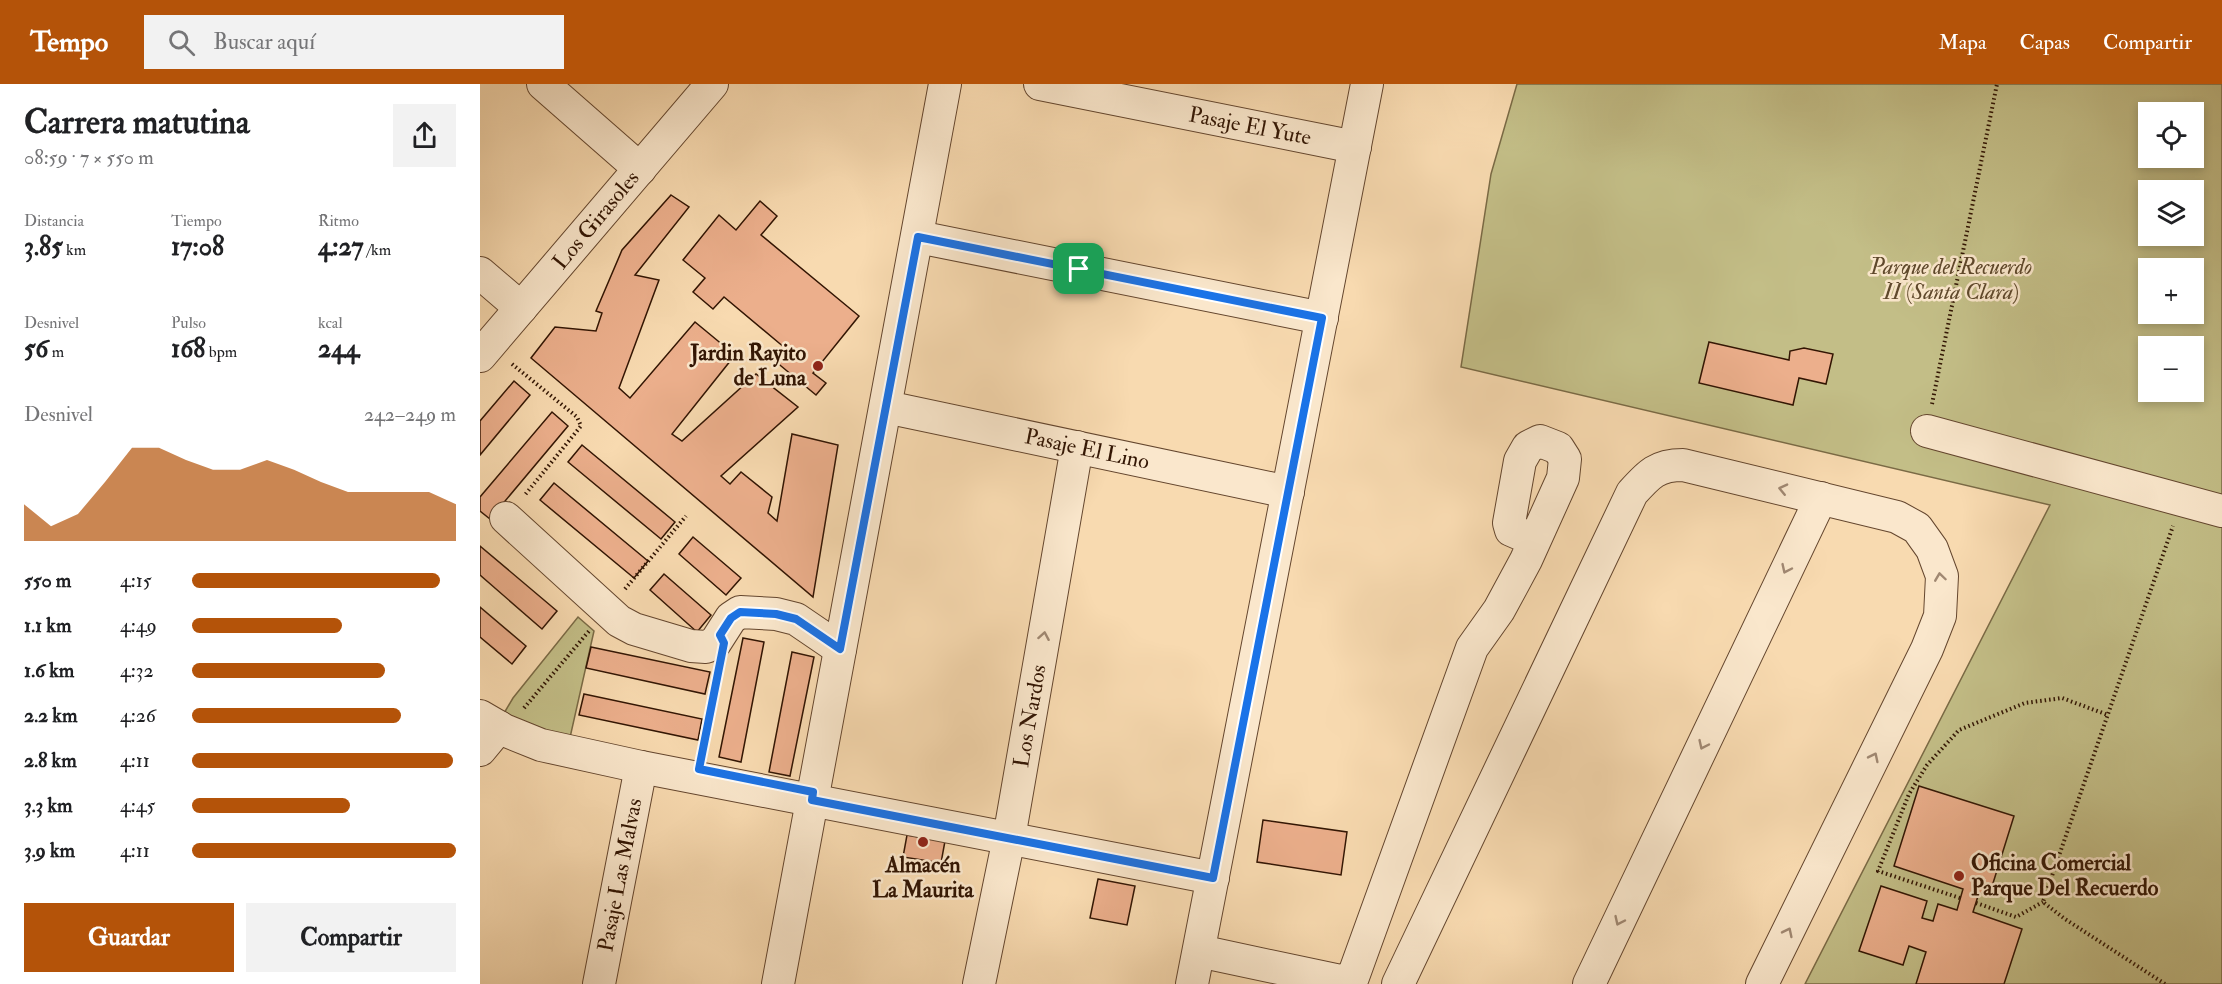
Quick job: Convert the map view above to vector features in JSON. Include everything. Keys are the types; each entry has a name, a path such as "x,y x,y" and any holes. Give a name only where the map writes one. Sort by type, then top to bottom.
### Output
{"street":[{"path":"543,84 640,169"},
{"name":"Los Girasoles","path":"485,351 712,84"},
{"path":"778,984 945,84"},
{"name":"Pasaje El Yute","path":"1040,84 1355,147"},
{"path":"1192,984 1367,84"},
{"path":"918,237 1322,318"},
{"path":"480,273 521,308"},
{"name":"Pasaje El Lino","path":"886,407 1288,492"},
{"path":"1927,431 2222,511"},
{"name":"Los Nardos","path":"979,984 1009,838 1077,447"},
{"path":"1398,984 1632,494 1647,477 1665,465 1683,465 1898,517 1917,528 1932,549 1942,576 1940,616 1927,649 1762,984"},
{"path":"1589,984 1821,498"},
{"path":"506,518 619,621 634,629 691,646 706,647 715,643 731,618 740,612 776,614 796,619 840,649"},
{"path":"1199,951 1340,981 1353,977 1472,648 1499,610 1534,540"},
{"path":"486,731 641,767 1213,878"},
{"name":"Pasaje Las Malvas","path":"599,984 641,767"}],"path":[{"path":"1927,431 1997,84"},
{"path":"485,351 577,417 581,426 506,518"},
{"path":"1976,903 2016,917 2043,902 2182,500"},
{"path":"531,714 524,707 686,516"},
{"path":"701,757 724,643 720,635"},
{"path":"1960,898 1878,871 1909,794 1927,765 1959,729 2025,703 2062,698 2108,716"},
{"path":"2043,902 2065,919 2165,984"}],"green space":[{"name":"Parque del Recuerdo II (Santa Clara)","path":"1517,84 2222,84 2222,984 1805,984 2050,505 1461,367 1491,174"},
{"path":"578,617 594,631 569,742 503,715 513,698"}],"building":[{"path":"671,195 689,207 635,275 659,280 619,388 630,398 695,322 735,355 672,434 682,441 756,374 798,407 721,476 730,484 741,472 772,497 768,513 777,521 792,434 838,445 813,597 531,358 555,327 596,331 602,313 596,311 622,250"},
{"path":"760,201 777,216 761,235 859,316 813,373 826,383 816,395 775,361 785,348 724,297 713,309 693,292 705,278 683,260 719,215 736,230"},
{"path":"1709,342 1789,360 1790,351 1804,348 1833,354 1826,384 1799,378 1793,405 1699,383"},
{"path":"514,381 530,395 480,455 480,421"},
{"path":"552,412 568,426 490,519 480,511 480,497"},
{"path":"582,445 675,522 661,539 568,462"},
{"path":"554,483 648,561 634,578 540,500"},
{"path":"693,537 741,578 726,595 679,554"},
{"path":"480,546 557,611 542,629 480,575"},
{"path":"664,574 711,615 697,632 650,590"},
{"path":"480,607 526,646 512,664 480,637"},
{"path":"743,638 764,642 741,762 719,757"},
{"path":"591,647 710,672 705,694 586,668"},
{"path":"792,652 814,657 790,776 769,772"},
{"path":"584,694 702,719 698,740 579,715"},
{"name":"Oficina Comercial Parque Del Recuerdo","path":"1919,786 2014,816 1989,896 1979,893 1973,912 2022,929 2004,984 1916,984 1926,952 1909,946 1903,965 1859,951 1881,886 1927,901 1922,918 1933,921 1938,904 1957,910 1963,889 1894,866"},
{"path":"1263,820 1347,832 1341,875 1257,862"},
{"path":"907,835 945,841 941,863 903,857"},
{"path":"1098,879 1135,886 1127,925 1090,918"}],"place":[{"name":"Jardin Rayito de Luna","path":"818,366"},
{"name":"Almacén La Maurita","path":"923,842"},
{"name":"Oficina Comercial Parque Del Recuerdo","path":"1959,876"}],"route":[{"path":"918,237 1079,269 1322,318 1213,878 812,800 813,792 699,769 724,643 720,635 731,618 740,612 776,614 796,619 840,649 918,237"}]}
